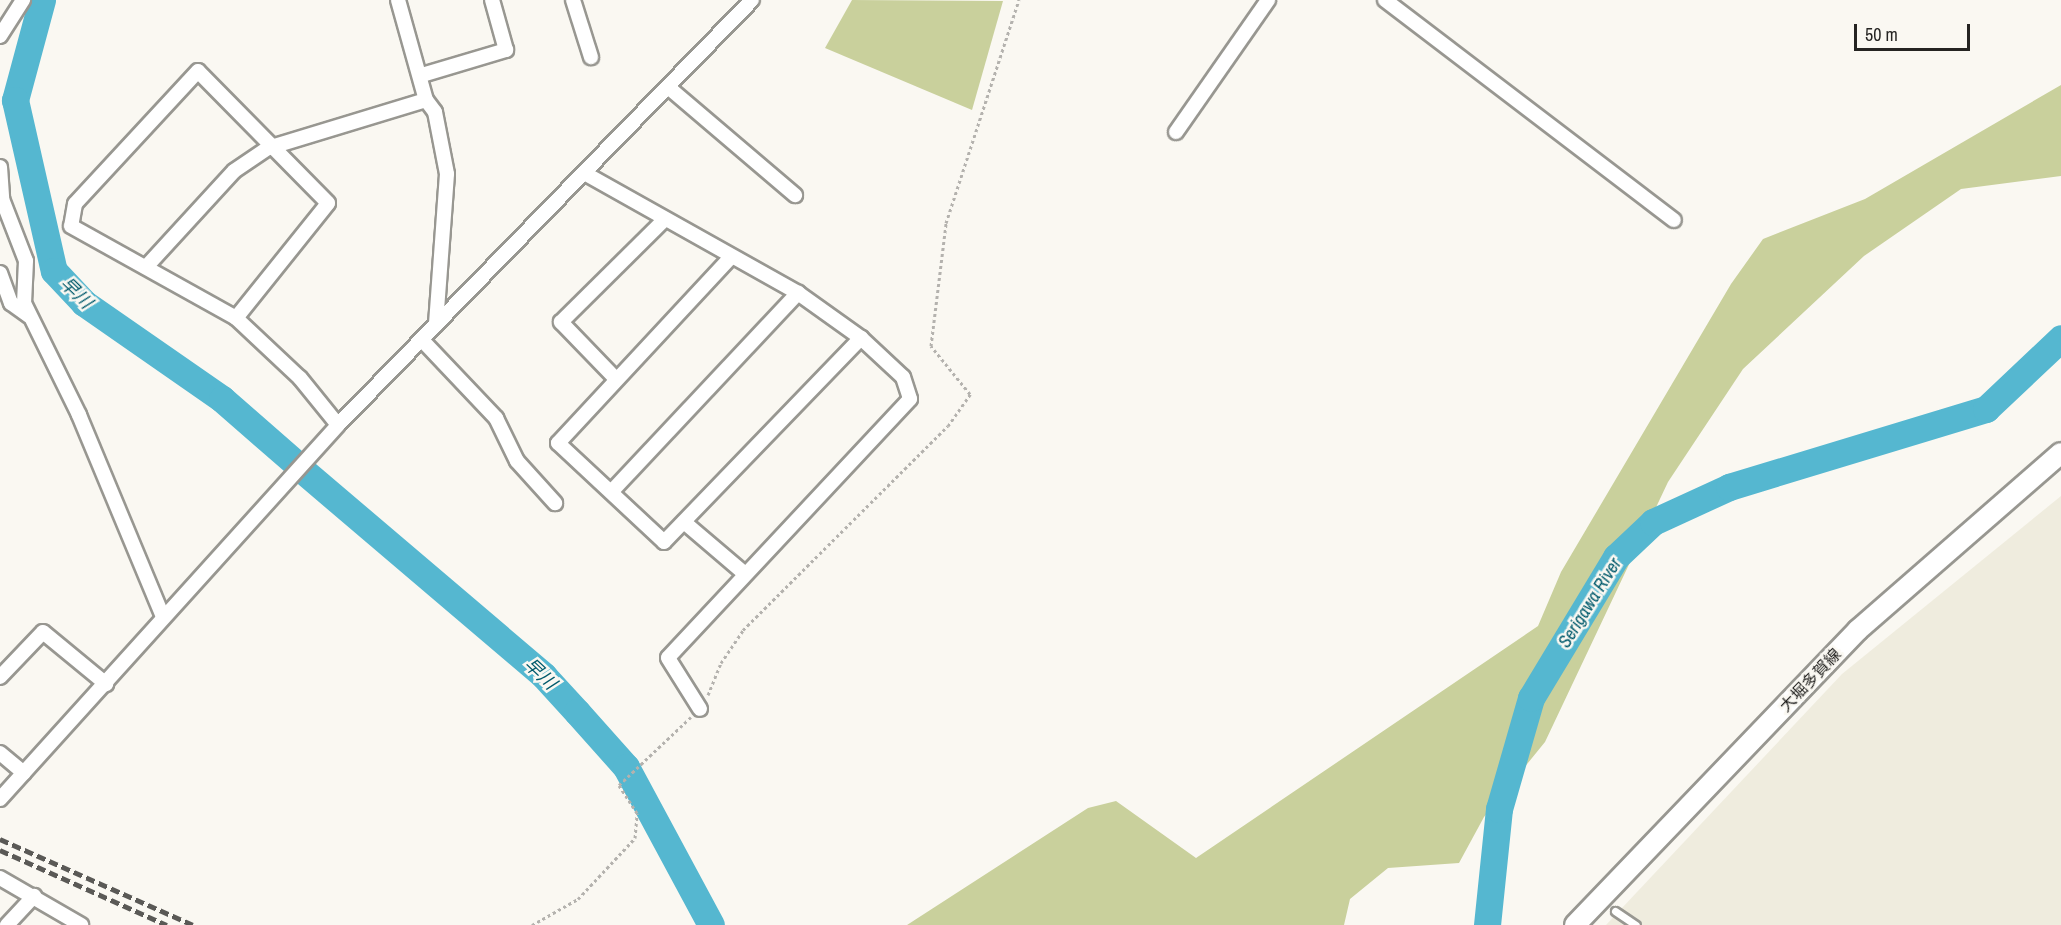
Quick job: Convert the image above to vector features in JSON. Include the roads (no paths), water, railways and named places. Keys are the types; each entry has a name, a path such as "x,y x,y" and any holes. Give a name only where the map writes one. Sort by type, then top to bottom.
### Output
{"main road":[{"name":"大堀多賀線","path":"1575,925 1858,630 2061,453"}],"street":[{"path":"0,36 23,0"},
{"path":"398,0 422,75 426,100 435,112 447,174 436,325"},
{"path":"422,75 506,50 492,0"},
{"path":"573,0 591,57"},
{"path":"0,799 106,684 162,614 196,585 338,425 586,174 752,0"},
{"path":"1176,132 1269,0"},
{"path":"1385,0 1674,220"},
{"path":"236,318 328,203 268,148 198,71 75,204 71,226 236,318 300,378 338,425"},
{"path":"668,87 795,195"},
{"path":"146,267 234,171 268,148 426,100"},
{"path":"0,166 2,199 26,261 24,303 162,614"},
{"path":"586,174 798,294 861,338 903,377 910,399 668,658 700,709"},
{"path":"615,378 561,322 665,219"},
{"path":"732,257 615,378 558,443 664,542 861,338"},
{"path":"0,273 11,303 31,317"},
{"path":"612,492 798,294"},
{"path":"422,340 496,418 517,462 555,503"},
{"path":"684,522 745,574"},
{"path":"0,677 42,632 106,684"},
{"path":"0,753 24,773"},
{"path":"0,878 81,925"},
{"path":"7,925 34,896"}],"lane":[{"path":"1615,911 1636,925"}],"waterway":[{"name":"早川","path":"42,0 15,100 54,271 84,303 222,399 292,460"},
{"name":"Serigawa River","path":"1487,925 1499,809 1531,698 1616,557 1653,522 1729,487 1986,409 2061,338"},
{"name":"早川","path":"307,474 544,676 577,712 626,767 711,925"}],"railway":[{"path":"0,839 193,925"},
{"path":"0,850 167,925"}]}
